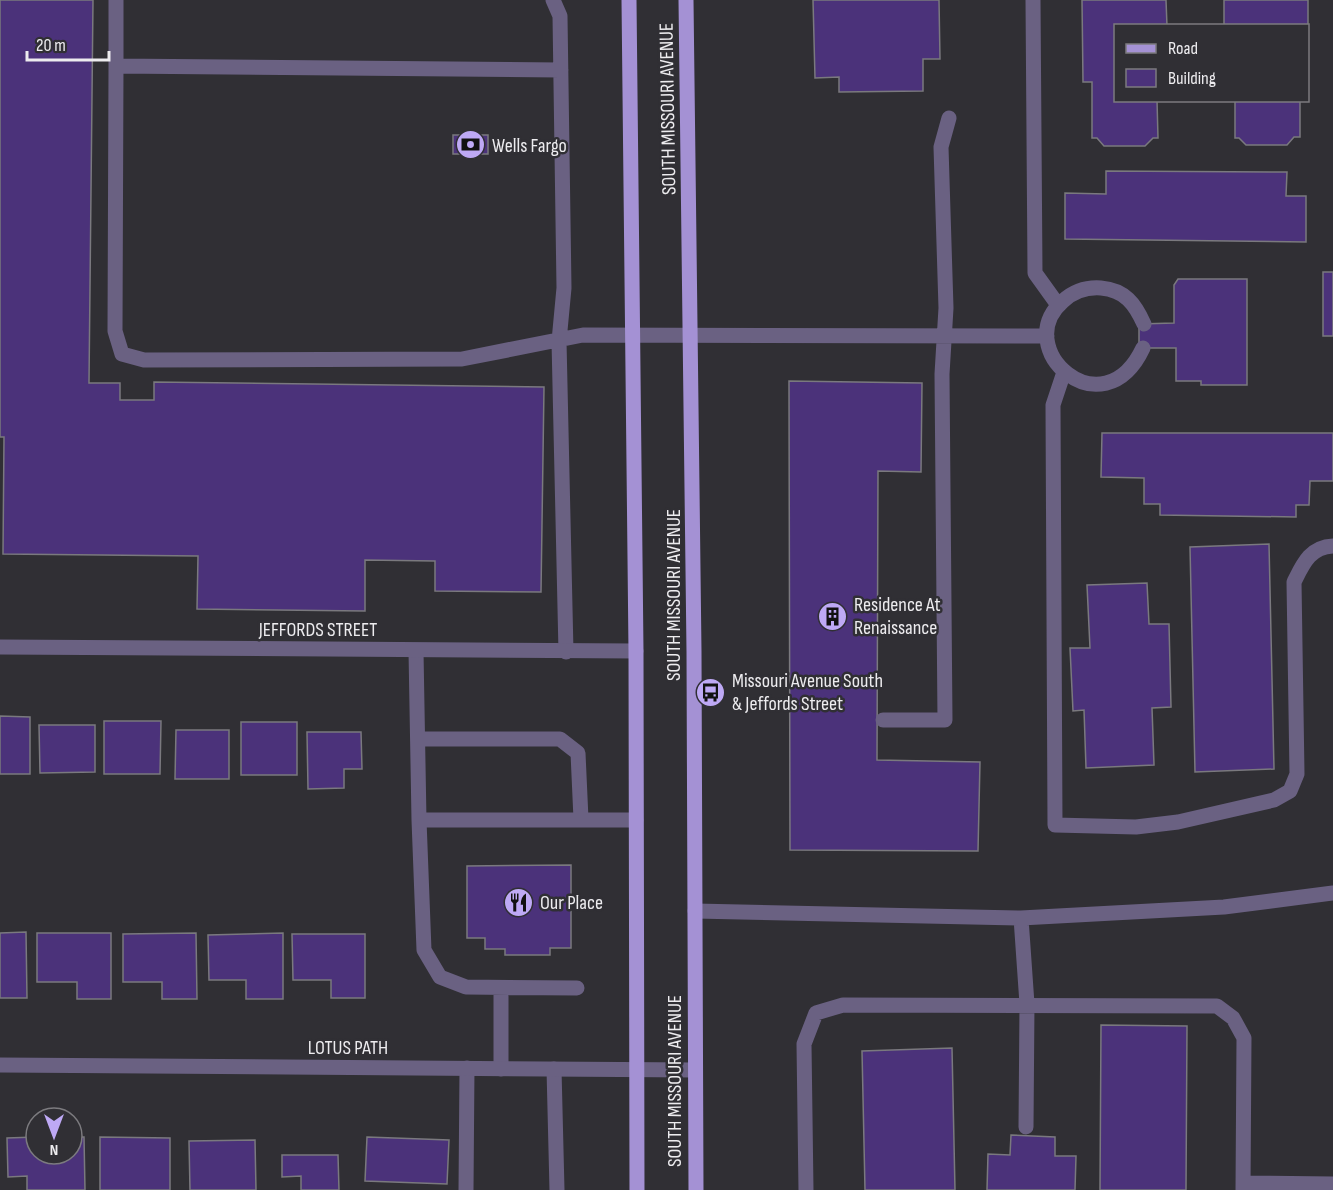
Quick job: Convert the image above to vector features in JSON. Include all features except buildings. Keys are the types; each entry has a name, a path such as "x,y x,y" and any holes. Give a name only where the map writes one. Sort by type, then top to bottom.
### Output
{"main road":[{"name":"SOUTH MISSOURI AVENUE","path":"629,0 636,651 637,1190"},
{"name":"SOUTH MISSOURI AVENUE","path":"686,0 691,335 696,1190"}],"street":[{"path":"116,0 115,331 122,354 144,360 462,359 583,335 1047,336"},
{"path":"553,0 560,16 564,288 559,341 567,652"},
{"path":"1033,0 1035,273 1058,305"},
{"path":"116,66 561,70"},
{"path":"883,720 945,720 942,374 946,308 941,147 950,118"},
{"path":"1143,348 1136,363 1125,375 1110,382 1094,384 1078,381 1064,372 1055,362 1049,349 1047,336 1050,320 1058,305 1071,294 1086,288 1102,288 1118,292 1136,305 1144,324"},
{"path":"1064,372 1053,405 1055,825 1136,826 1178,822 1274,800 1290,791 1297,774 1294,582 1306,557 1328,546 1333,546"},
{"name":"JEFFORDS STREET","path":"0,647 636,651"},
{"path":"416,651 424,950 440,977 466,987 577,988"},
{"path":"418,739 560,739 578,753 581,819"},
{"path":"419,820 636,820"},
{"path":"695,911 1021,918 1224,907 1333,893"},
{"path":"1021,918 1027,1004 1026,1127"},
{"path":"501,988 501,1069"},
{"path":"806,1190 804,1044 816,1013 843,1005 1216,1006 1233,1018 1244,1038 1243,1187 1333,1184"},
{"name":"LOTUS PATH","path":"0,1065 695,1070"},
{"path":"466,1190 467,1068"},
{"path":"554,1069 557,1190"}],"place":[{"name":"Wells Fargo","path":"471,145"},
{"name":"Residence At Renaissance","path":"833,616"},
{"name":"Missouri Avenue South & Jeffords Street","path":"711,692"},
{"name":"Our Place","path":"519,902"}]}
